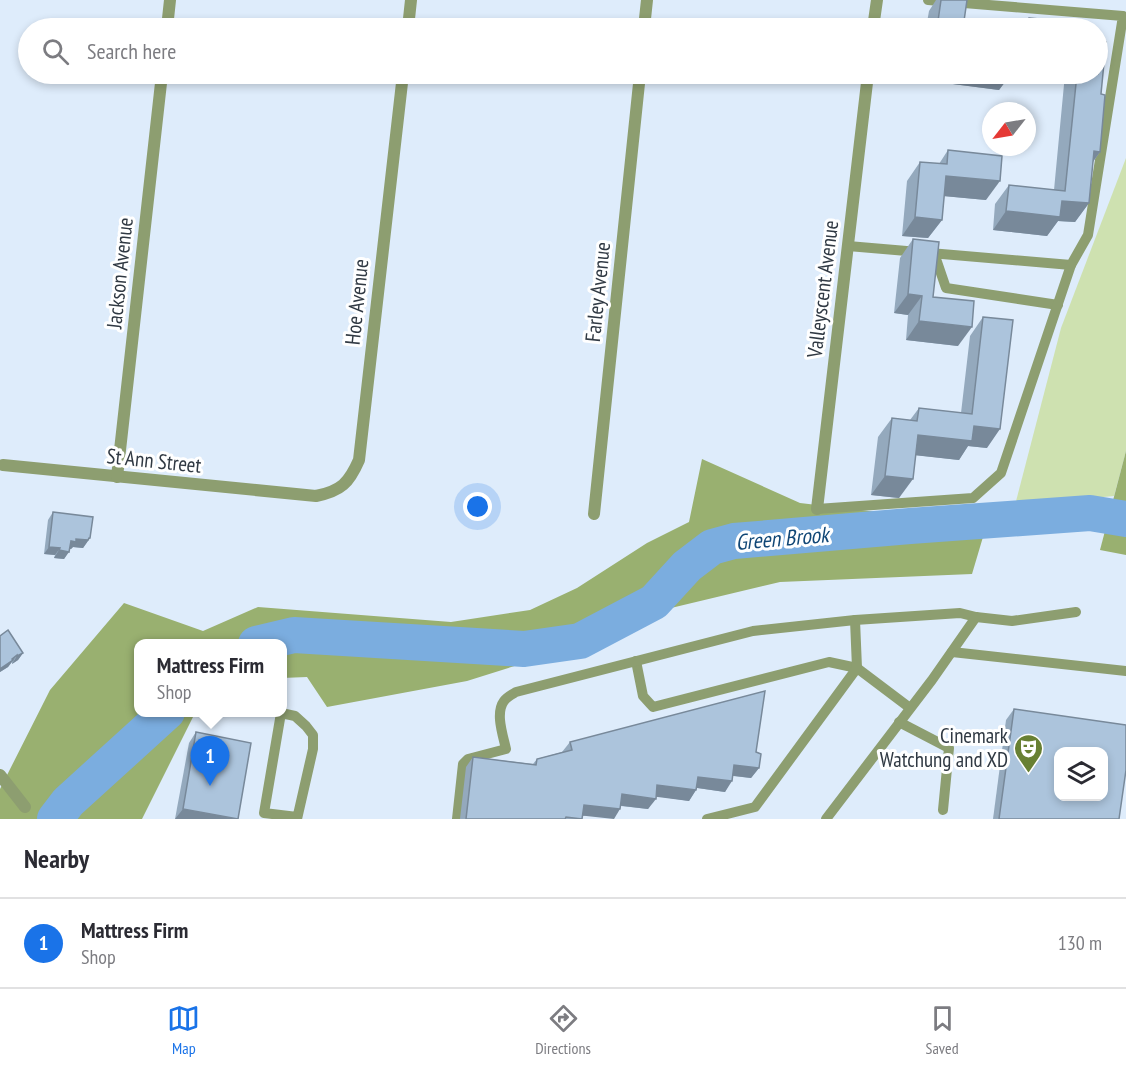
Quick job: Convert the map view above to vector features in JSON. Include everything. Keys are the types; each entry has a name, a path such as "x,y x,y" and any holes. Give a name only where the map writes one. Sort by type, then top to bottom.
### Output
{"street":[{"path":"168,18 170,0"},
{"path":"409,18 411,0"},
{"path":"645,18 647,0"},
{"path":"874,18 877,0"},
{"name":"Jackson Avenue","path":"117,477 161,84"},
{"name":"Hoe Avenue","path":"300,495 316,496 330,493 343,485 353,474 359,460 402,84"},
{"name":"Farley Avenue","path":"594,514 639,84"},
{"name":"Valleyscent Avenue","path":"817,509 867,84"},
{"name":"St Ann Street","path":"3,465 300,495"},
{"path":"0,775 25,807"}],"lane":[{"path":"817,509 973,498 1001,473 1071,266 1088,235 1123,16 928,0"},
{"path":"848,246 1071,266"},
{"path":"934,253 946,288 1058,305"},
{"path":"457,819 464,764 468,759 506,748 500,713 502,703 516,692 753,631 855,620 960,613 1012,621 1076,612"},
{"path":"826,819 932,680 976,617"},
{"path":"707,819 755,807 857,668 855,620"},
{"path":"952,652 1126,670"},
{"path":"636,661 643,696 653,707 829,662 857,668 910,708"},
{"path":"280,717 264,813 297,818 313,749 313,735 294,716 287,714"},
{"path":"900,722 949,748 943,810"}],"green space":[{"path":"1126,158 1126,451 1114,496 1015,505 1061,328"},
{"path":"1126,451 1126,555 1100,550"},
{"path":"702,459 800,503 894,514 991,510 972,574 780,582 671,608 617,638 537,659 467,681 327,707 307,677 287,678 287,639 134,639 134,717 193,717 142,819 0,819 0,789 50,690 124,603 203,631 258,607 451,622 530,610 577,588 647,543 689,522"}],"building":[{"path":"941,0 967,0 964,18 938,18"},
{"path":"1076,84 1102,84 1101,94 1105,95 1100,152 1094,151 1089,203 1062,201 1060,217 1006,211 1009,185 1065,191"},
{"path":"948,150 982,154 982,156 1002,156 1000,181 946,176 942,220 915,217 920,162 947,164"},
{"path":"913,239 939,242 933,297 974,301 972,327 919,321 922,296 908,294"},
{"path":"983,317 1013,320 1000,429 974,426 972,441 918,435 913,479 885,476 892,418 917,421 919,408 972,414"},
{"path":"53,512 93,517 90,538 71,541 69,552 49,547"},
{"path":"8,630 23,653 0,669 0,636"},
{"path":"765,691 756,752 761,754 759,768 734,765 732,781 698,777 696,790 657,785 656,799 622,794 620,809 584,805 582,819 566,817 565,819 466,819 473,757 536,765 537,759 572,750 570,742"},
{"name":"Cinemark Watchung and XD","path":"1014,709 1126,725 1126,770 1119,819 999,819"},
{"path":"196,732 251,743 238,819 183,809"}],"waterway":[{"name":"Green Brook","path":"277,639 294,635 524,649 580,641 654,602 687,566 712,547 734,541 1090,513 1126,519"},
{"name":"Green Brook","path":"55,819 68,802 162,717"}],"place":[{"name":"Cinemark Watchung and XD","path":"1029,774"},
{"name":"Mattress Firm","path":"210,786"}]}
